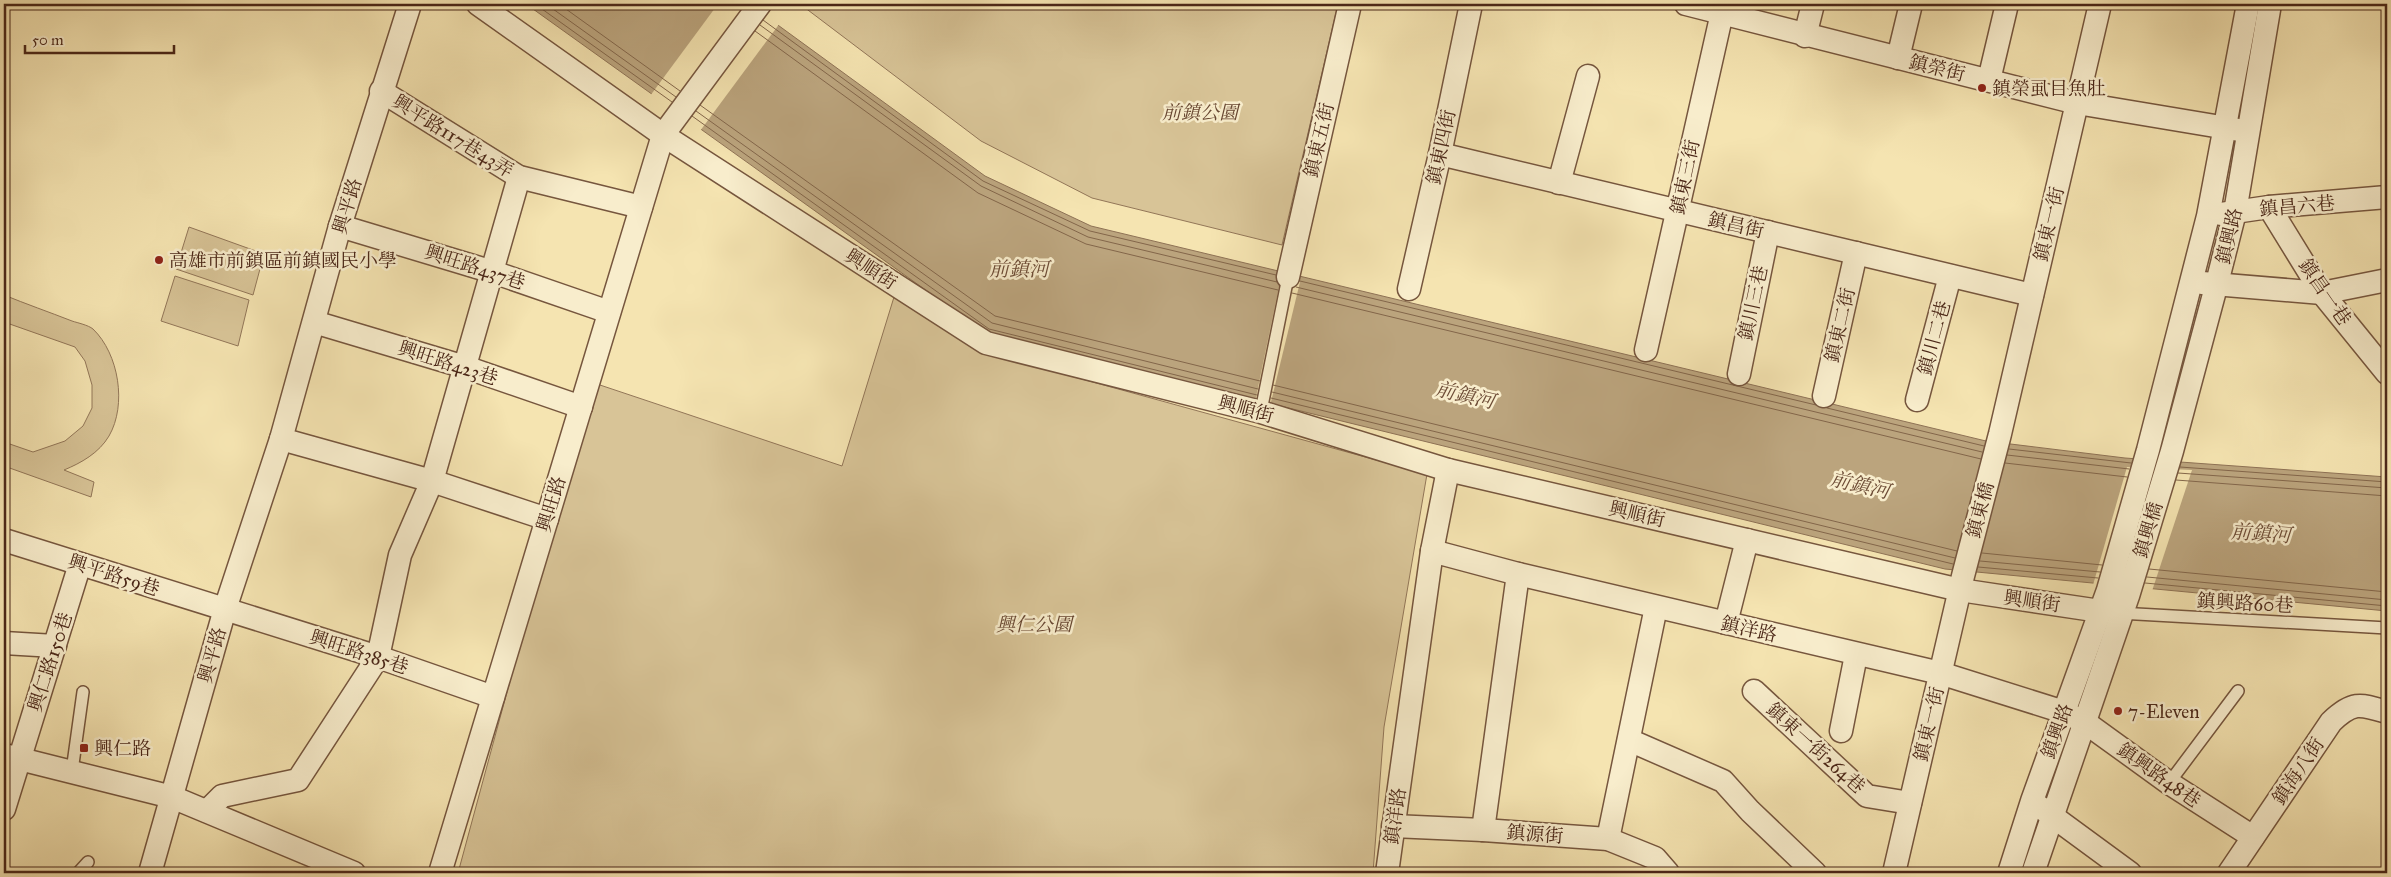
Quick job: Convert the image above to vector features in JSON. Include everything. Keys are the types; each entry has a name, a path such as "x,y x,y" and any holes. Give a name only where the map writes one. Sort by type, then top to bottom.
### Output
{"street":[{"name":"興平路","path":"150,873 225,609 281,439 340,226 410,4"},
{"name":"興順街","path":"478,4 663,135 986,342 1262,409 1448,470 1747,540 1961,583 2114,603"},
{"name":"興旺路","path":"440,873 663,135 760,4"},
{"name":"鎮東五街","path":"1288,277 1350,4"},
{"name":"鎮東四街","path":"1409,289 1440,154 1471,4"},
{"name":"鎮榮街","path":"1686,4 1722,9 1806,36 2077,103 2224,129 2250,131"},
{"path":"1806,36 1813,4"},
{"path":"1898,58 1911,4"},
{"path":"1990,80 2007,4"},
{"name":"鎮東一街","path":"1997,445 2100,4"},
{"name":"鎮興路","path":"2144,462 2208,216 2248,4"},
{"name":"鎮興路","path":"2167,464 2218,283 2235,212 2270,4"},
{"name":"鎮東三街","path":"1646,350 1722,9"},
{"path":"1559,182 1588,76"},
{"name":"興平路117巷43弄","path":"381,91 520,177 641,206"},
{"name":"鎮昌街","path":"1440,154 2032,295"},
{"path":"207,811 222,796 298,780 378,657 400,555 432,481 520,177"},
{"name":"鎮昌六巷","path":"2208,216 2269,208 2387,197"},
{"name":"鎮昌一巷","path":"2269,208 2322,293 2385,367"},
{"name":"興旺路437巷","path":"340,226 493,272 609,312"},
{"name":"鎮川三巷","path":"1739,374 1768,232"},
{"name":"鎮東二街","path":"1824,396 1856,253"},
{"name":"鎮川二巷","path":"1917,400 1950,276"},
{"path":"2192,282 2322,293 2387,280"},
{"name":"興旺路423巷","path":"314,322 465,367 581,407"},
{"path":"281,439 432,481 547,519"},
{"name":"鎮東橋","path":"1961,583 1997,445"},
{"name":"鎮興橋","path":"2114,603 2144,462"},
{"name":"鎮興橋","path":"2114,603 2167,464"},
{"name":"鎮洋路","path":"1388,873 1432,551 1448,470"},
{"name":"興平路59巷","path":"4,540 225,609"},
{"path":"1726,623 1747,540"},
{"name":"鎮洋路","path":"1432,551 1518,574 1940,673 2064,712"},
{"name":"興仁路150巷","path":"4,810 11,757 54,646 80,564"},
{"name":"鎮源街","path":"1518,574 1483,830 1608,839 1655,858 1668,873"},
{"name":"鎮東一街","path":"1894,873 1961,583"},
{"name":"鎮興路","path":"2009,873 2032,801 2064,712 2114,603"},
{"name":"鎮興路","path":"2033,873 2086,723 2114,603"},
{"path":"1608,839 1656,607"},
{"name":"興旺路385巷","path":"225,609 378,657 493,697"},
{"path":"4,643 54,646"},
{"path":"1841,731 1856,654"},
{"name":"鎮東一街264巷","path":"1754,691 1867,796 1910,804"},
{"name":"鎮海八街","path":"2229,873 2331,722 2345,708 2361,704 2387,712"},
{"name":"鎮興路48巷","path":"2064,712 2086,723 2169,783 2253,837"},
{"path":"1629,740 1723,781 1750,811 1815,873"},
{"path":"11,757 172,797 207,811 312,865 354,873"},
{"path":"2032,801 2130,873"},
{"path":"1393,826 1483,830"}],"lane":[{"path":"1262,409 1288,277"},
{"name":"鎮興路60巷","path":"2114,603 2387,628"},
{"path":"2169,783 2238,691"},
{"path":"72,771 83,692"},
{"path":"78,873 88,862"}],"green space":[{"name":"前鎮公園","path":"800,4 1338,4 1282,245 1092,198 981,141"},
{"path":"189,227 264,254 253,295 176,269"},
{"path":"175,276 249,300 238,346 161,321"},
{"path":"4,295 86,325 93,329 109,352 118,380 118,410 115,424 100,448 83,461 64,470 94,482 91,497 4,466 4,442 33,452 65,441 83,426 92,408 92,385 85,361 75,347 4,322"},
{"name":"興仁公園","path":"894,297 991,354 1427,474 1384,727 1373,873 458,873 591,382 842,466"}],"water":[{"name":"前鎮河","path":"526,4 749,4 985,176 1091,226 1986,441 2125,458 2387,477 2387,611 1945,569 987,334"}],"pier":[{"path":"718,4 754,4 780,23 700,131 650,96"},
{"path":"1281,277 1300,282 1270,406 1255,402"},
{"path":"2127,467 2192,470 2152,591 2093,585"}],"place":[{"name":"鎮榮虱目魚肚","path":"1982,88"},
{"name":"高雄市前鎮區前鎮國民小學","path":"159,260"},
{"name":"7-Eleven","path":"2118,711"},
{"name":"興仁路","path":"84,748"}]}
